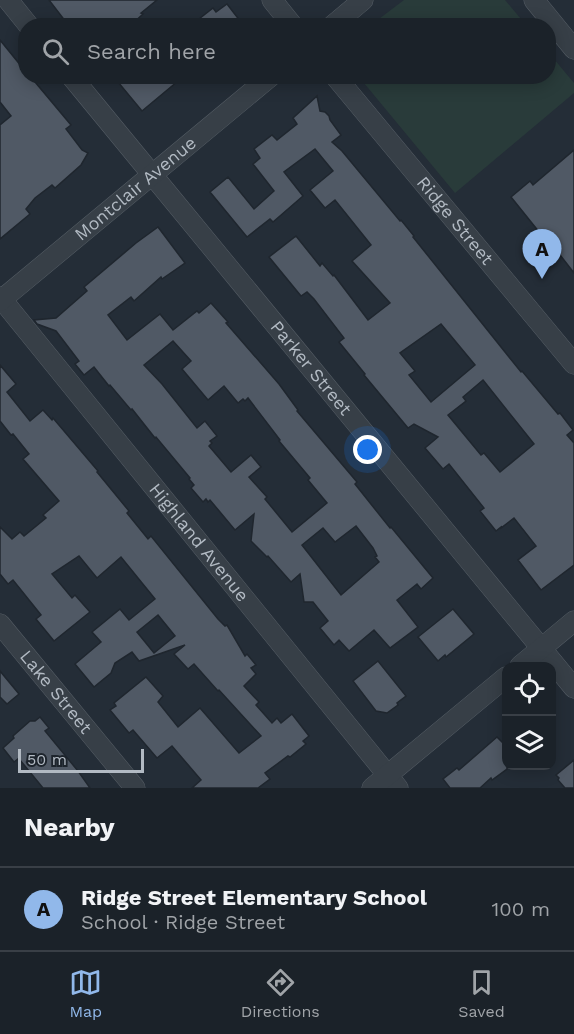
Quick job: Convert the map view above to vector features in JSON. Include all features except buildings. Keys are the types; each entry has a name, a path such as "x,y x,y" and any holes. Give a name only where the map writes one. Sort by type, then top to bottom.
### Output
{"street":[{"path":"8,0 23,18"},
{"path":"272,0 287,18"},
{"path":"342,18 363,0"},
{"path":"534,0 549,18"},
{"path":"556,27 574,49"},
{"name":"Parker Street","path":"78,84 574,688"},
{"name":"Montclair Avenue","path":"1,299 261,84"},
{"name":"Ridge Street","path":"342,84 574,364"},
{"name":"Highland Avenue","path":"1,299 386,784"},
{"path":"525,662 574,621"},
{"name":"Lake Street","path":"0,624 135,788"},
{"path":"386,784 502,681"}],"shaded area":[{"path":"404,0 505,0 520,18 380,18"},
{"path":"556,61 574,83 574,93 455,193 365,84 556,84"}],"place":[{"name":"Ridge Street Elementary School","path":"542,279"}]}
